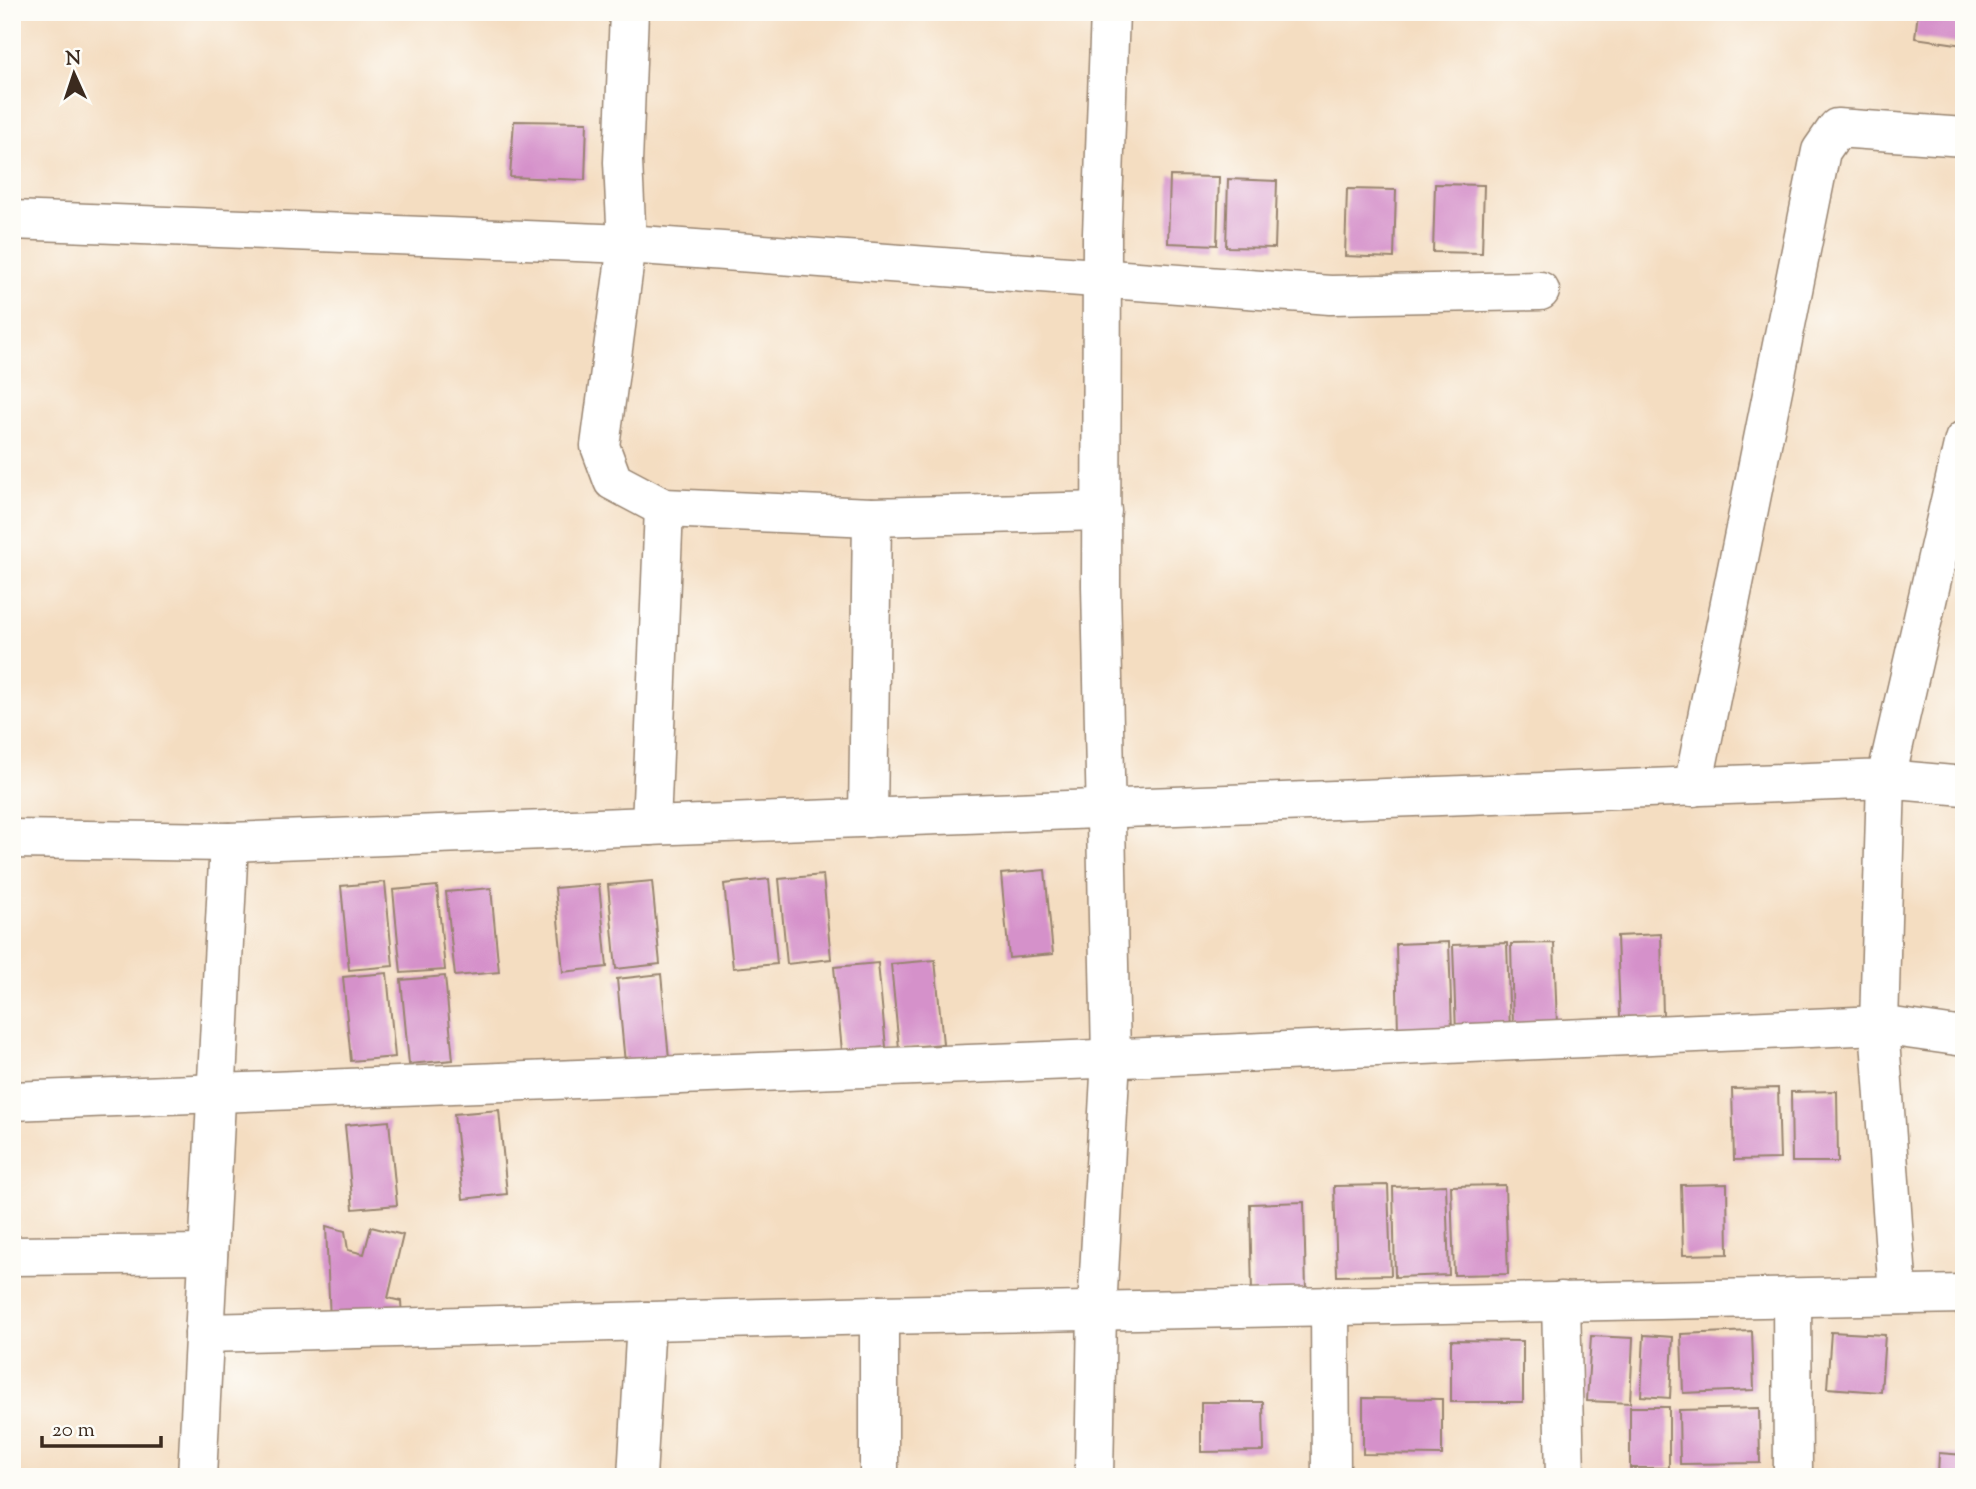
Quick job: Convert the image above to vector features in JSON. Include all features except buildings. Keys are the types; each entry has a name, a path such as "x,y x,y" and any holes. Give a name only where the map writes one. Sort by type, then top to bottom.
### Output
{"street":[{"path":"629,12 622,162 627,244 600,446 613,481 663,508 872,517 1102,511"},
{"path":"1094,1477 1097,1310 1111,1058 1104,809 1102,511 1102,278 1110,12"},
{"path":"1693,787 1821,151 1837,128 1964,137"},
{"path":"12,220 627,244 1330,295 1540,292"},
{"path":"1898,1296 1879,1025 1886,779 1949,574 1964,440"},
{"path":"651,826 663,508"},
{"path":"868,818 872,517"},
{"path":"12,839 229,842 1886,779 1964,786"},
{"path":"197,1477 229,842"},
{"path":"12,1101 1879,1025 1964,1037"},
{"path":"12,1256 208,1254"},
{"path":"204,1333 1097,1310 1964,1294"},
{"path":"1792,1297 1793,1477"},
{"path":"1561,1301 1565,1477"},
{"path":"1330,1305 1331,1477"},
{"path":"879,1477 880,1315"},
{"path":"637,1477 646,1321"}]}
